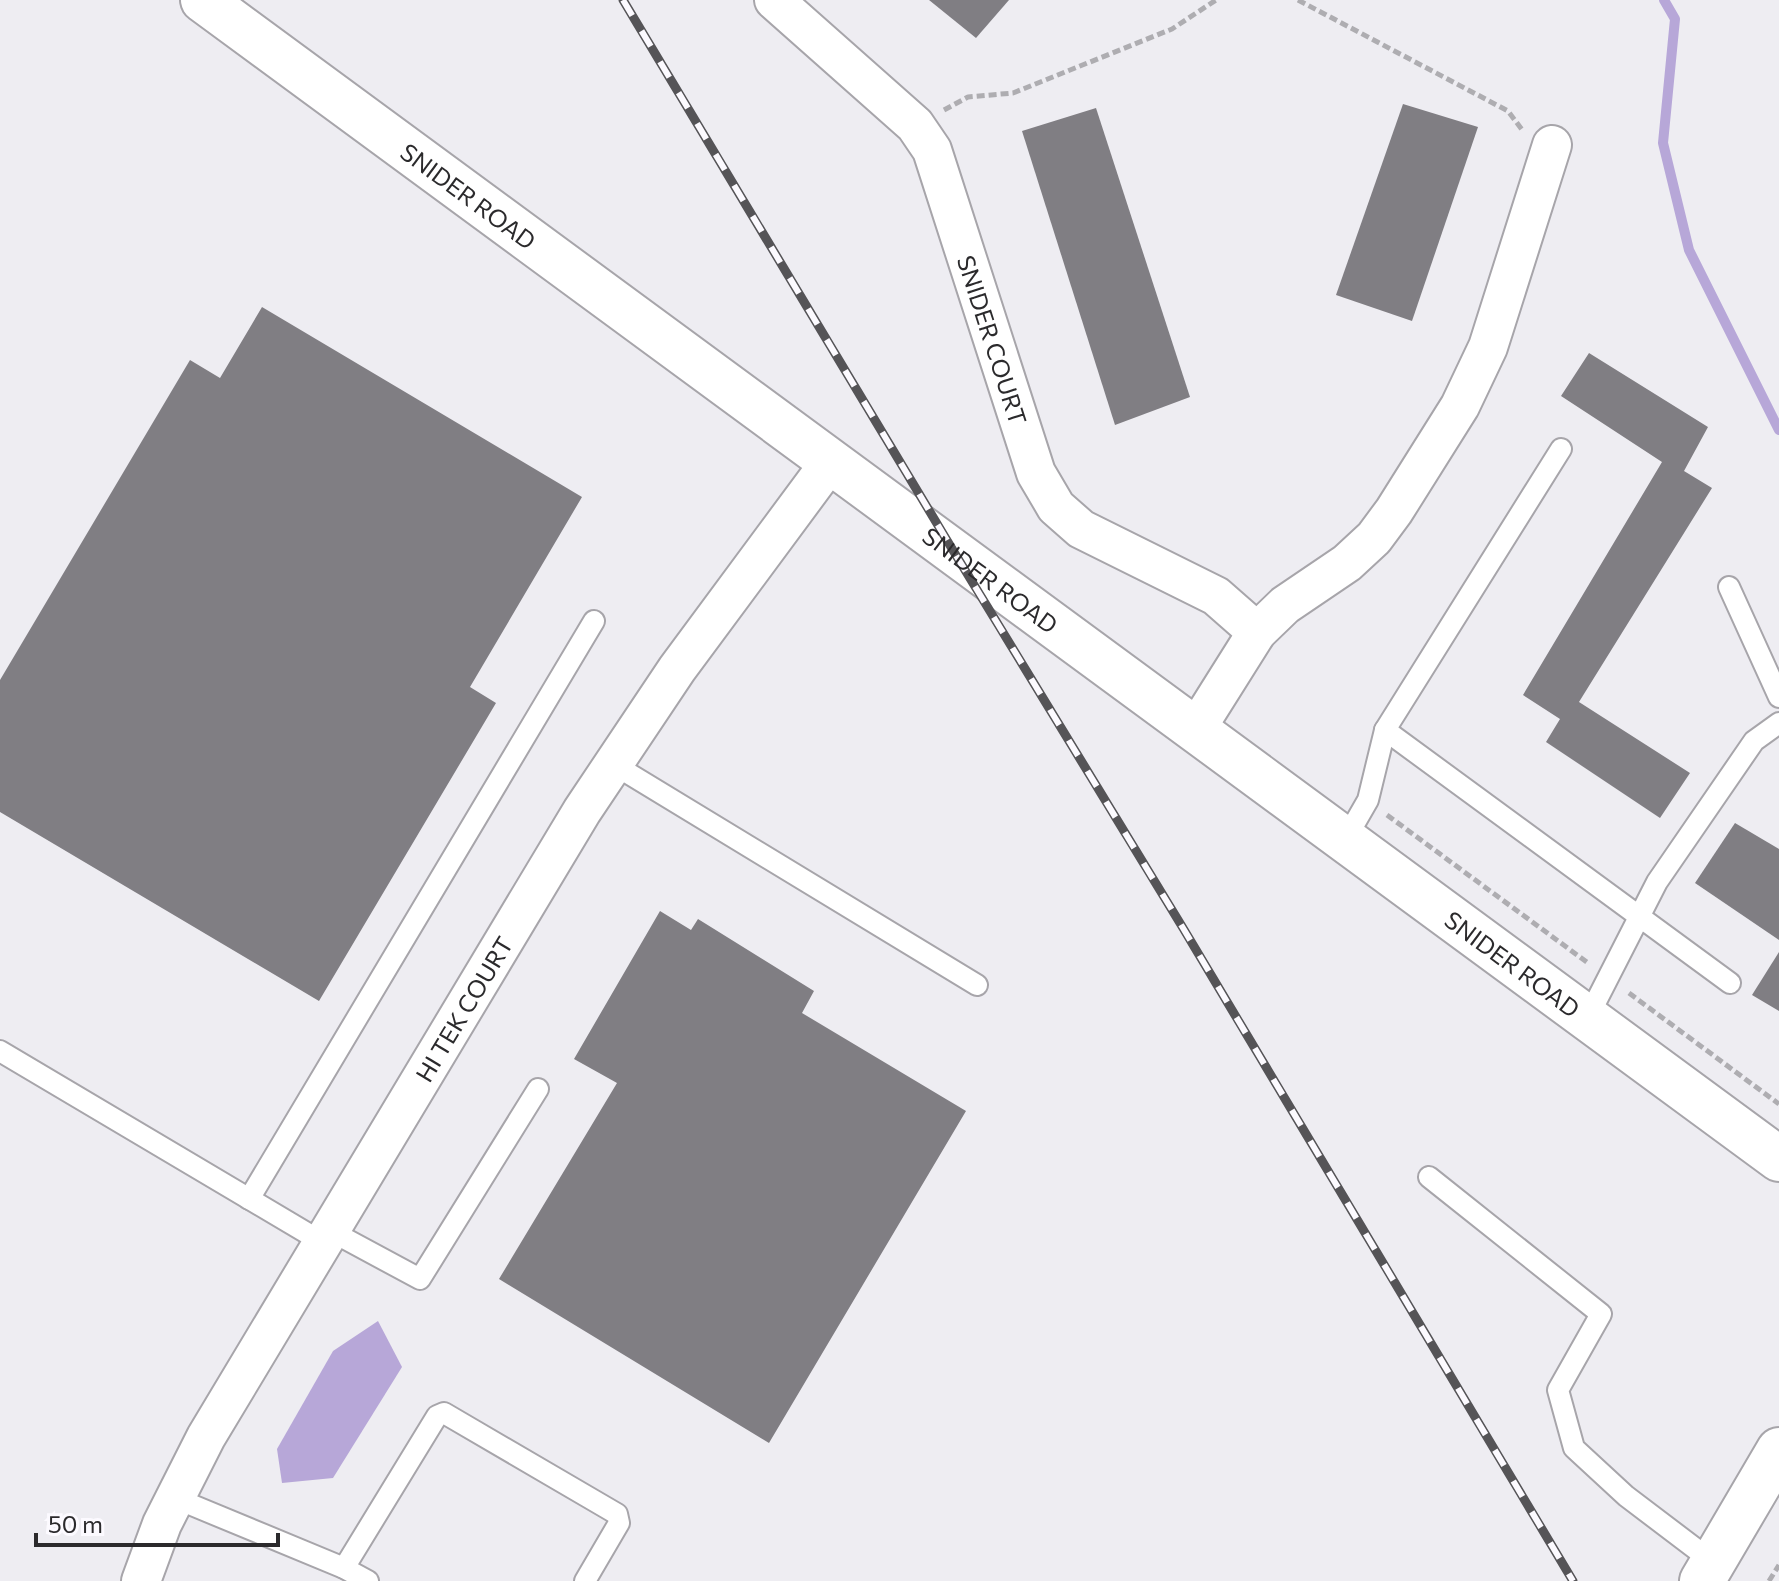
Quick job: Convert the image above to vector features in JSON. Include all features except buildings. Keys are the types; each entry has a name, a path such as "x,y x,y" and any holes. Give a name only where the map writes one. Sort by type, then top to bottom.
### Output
{"street":[{"name":"SNIDER COURT","path":"774,0 915,125 932,150 1036,473 1056,507 1081,529 1216,596 1257,632"},
{"name":"SNIDER ROAD","path":"218,4 831,461 1779,1159"},
{"path":"1196,729 1257,632 1285,605 1347,563 1374,538 1460,406 1488,347 1552,145"},
{"name":"HI TEK COURT","path":"141,1581 162,1524 206,1437 468,998 613,764 677,669 831,461"},
{"path":"1707,1572 1779,1450"}],"lane":[{"path":"1345,840 1368,800 1385,730 1561,449"},
{"path":"1729,587 1779,697"},
{"path":"249,1199 594,621"},
{"path":"1587,1019 1657,882 1754,741 1779,723"},
{"path":"1385,730 1730,983"},
{"path":"613,764 977,985"},
{"path":"0,1051 249,1199 420,1279 538,1089"},
{"path":"1429,1177 1601,1314 1558,1390 1574,1448 1707,1572"},
{"path":"344,1568 437,1416 444,1413 617,1514 619,1523 585,1581"},
{"path":"175,1498 344,1568 368,1581"}],"path":[{"path":"915,125 968,97 1013,93 1172,29 1216,0"},
{"path":"1298,0 1508,111 1521,130 1552,145"},
{"path":"1368,800 1779,1104"},
{"path":"1769,1581 1779,1565"}],"shaded area":[{"path":"378,1321 402,1367 333,1478 282,1483 277,1449 333,1351"}],"waterway":[{"path":"1664,0 1675,19 1663,143 1689,250 1779,430"}],"railway":[{"path":"623,0 1573,1581"}]}
